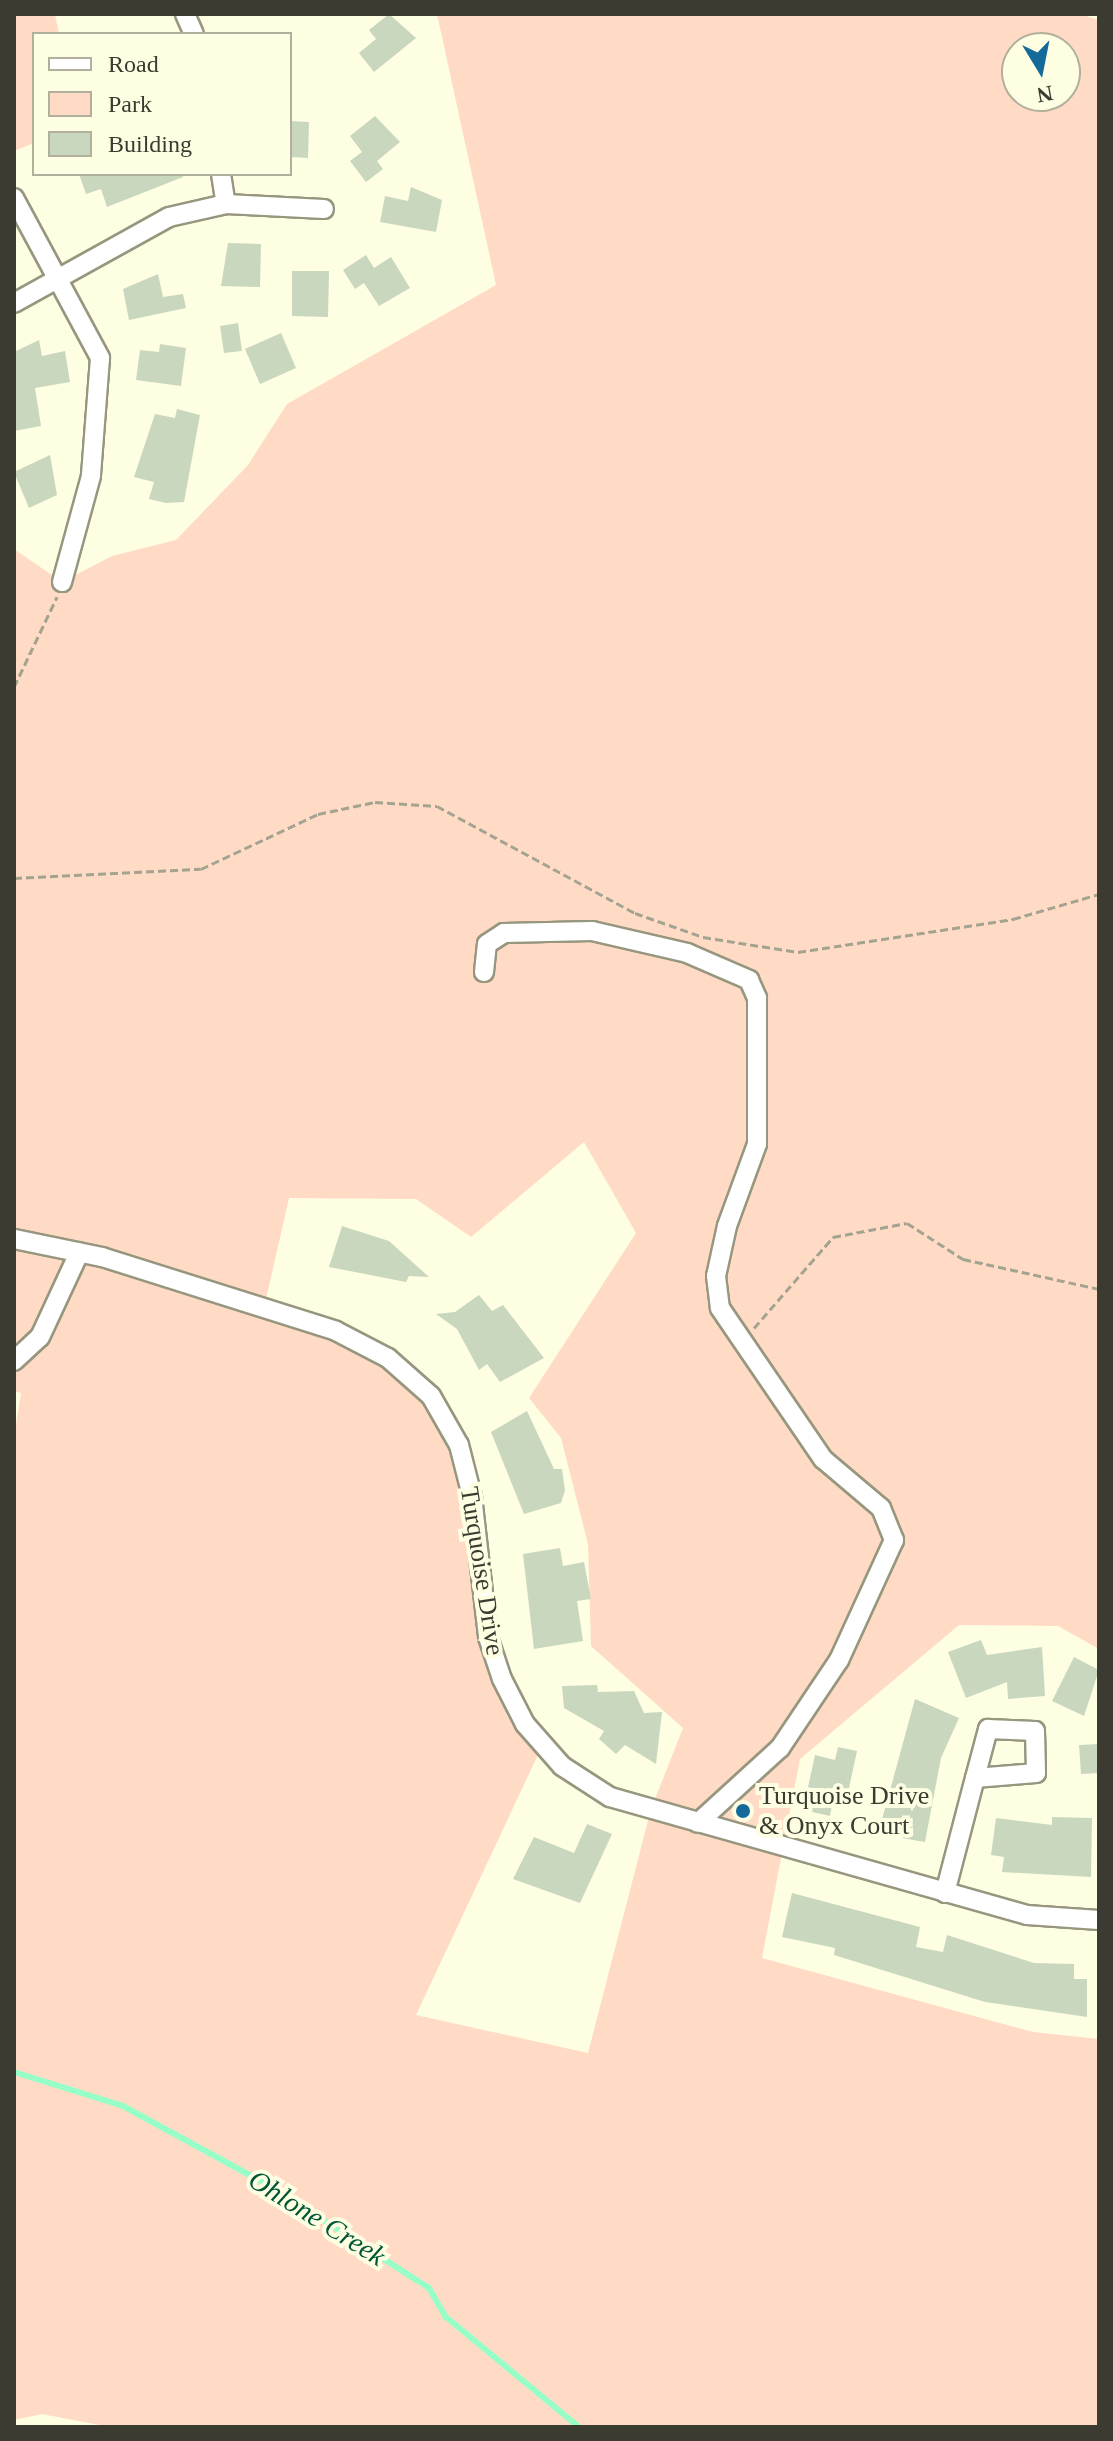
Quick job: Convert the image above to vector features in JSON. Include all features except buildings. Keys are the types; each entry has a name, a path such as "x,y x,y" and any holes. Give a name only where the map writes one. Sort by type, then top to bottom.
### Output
{"street":[{"path":"221,176 226,204"},
{"path":"14,198 63,281 100,358 96,430 62,582"},
{"path":"14,303 63,281 121,237 226,204 324,209"},
{"path":"484,972 487,944 504,933 592,931 687,953 749,980 757,998 757,1144 716,1276 720,1308 739,1346 823,1459 881,1508 894,1540 839,1660 780,1748 698,1823"},
{"name":"Turquoise Drive","path":"14,1239 79,1253 336,1331 388,1358 431,1396 459,1445 488,1637 525,1724 562,1766 610,1797 1027,1915 1099,1920"},
{"path":"14,1361 40,1337 79,1253"},
{"path":"945,1893 975,1778"}],"path":[{"path":"14,687 47,632 62,582"},
{"path":"14,878 201,869 318,814 375,802 437,806 635,913 703,937 798,952 1013,919 1099,894"},
{"path":"739,1346 833,1237 907,1223 963,1259 1099,1289"}],"green space":[{"path":"14,14 55,14 59,32 32,32 32,144 14,151"},
{"path":"437,14 1080,14 1099,20 1099,1649 1058,1626 959,1625 800,1759 762,1958 1033,2032 1099,2039 1099,2427 110,2427 42,2414 14,2420 14,1437 21,1393 14,1391 14,549 62,582 112,556 176,540 248,465 287,404 496,285","holes":["584,1142 636,1233 529,1398 561,1438 588,1544 591,1646 683,1728 651,1809 588,2053 416,2015 543,1744 488,1637 459,1445 431,1396 336,1331 264,1308 289,1198 416,1199 471,1237"]}],"waterway":[{"name":"Ohlone Creek","path":"14,2072 123,2106 270,2186 429,2288 446,2317 579,2427"}],"place":[{"name":"Turquoise Drive & Onyx Court","path":"743,1811"}]}
